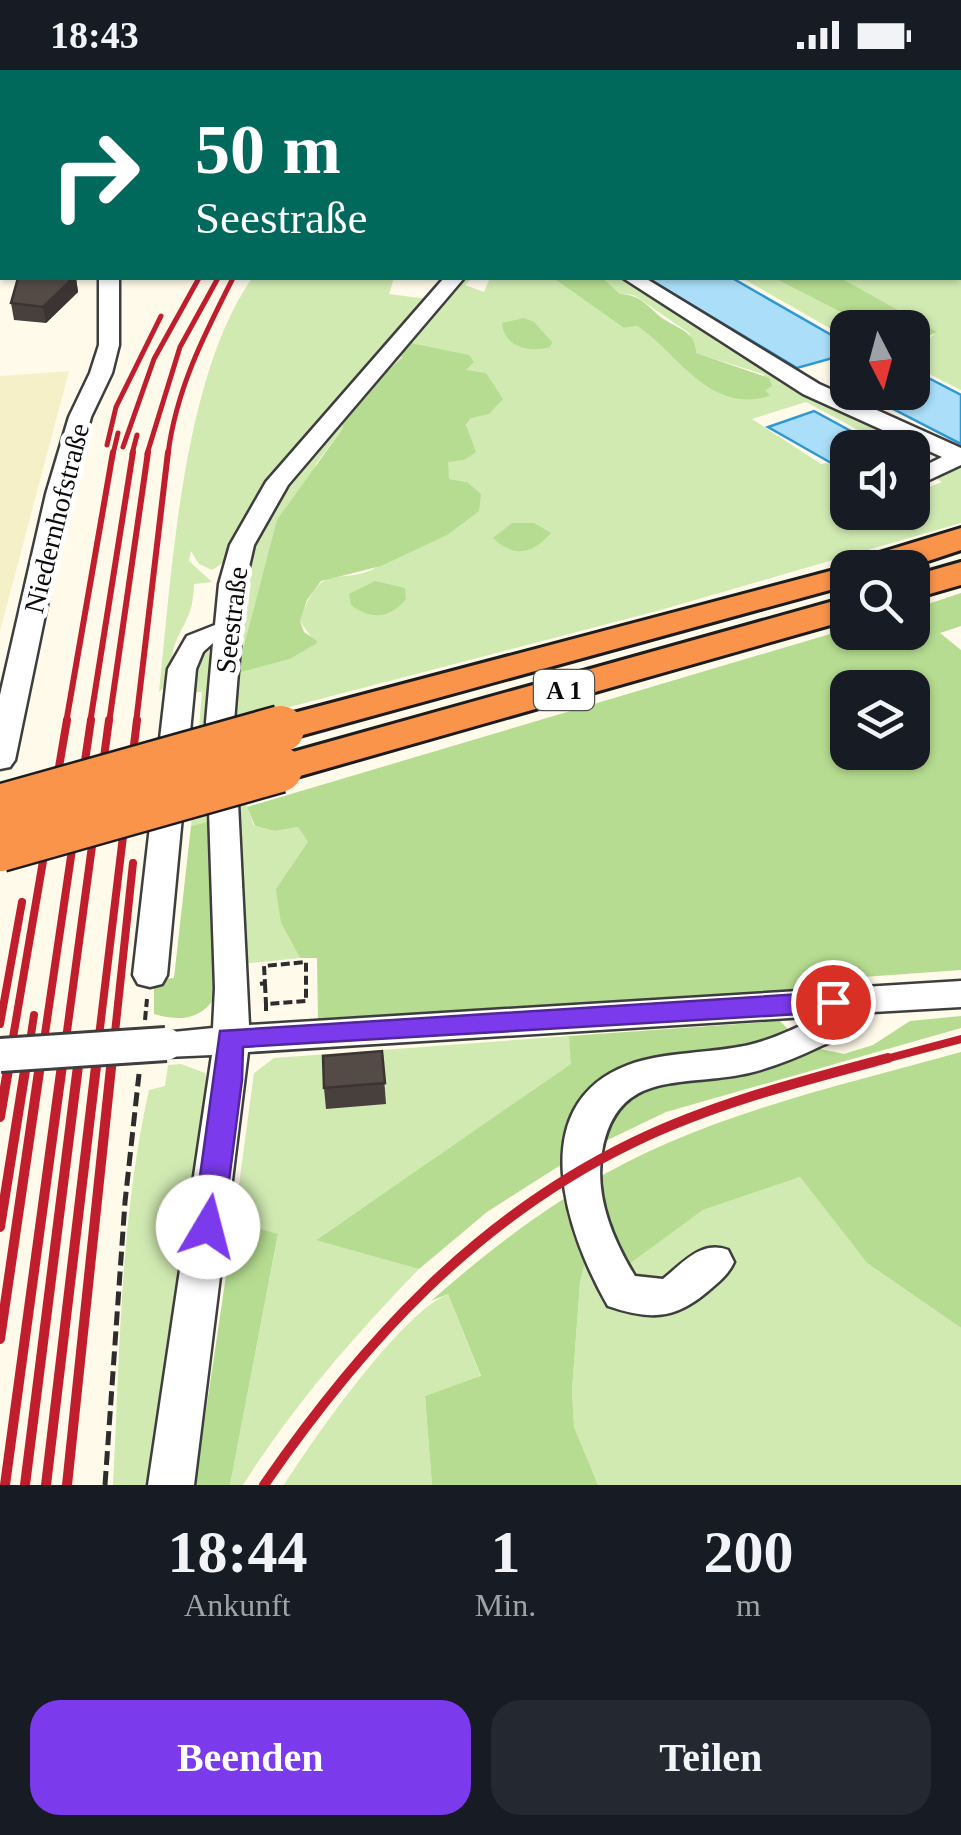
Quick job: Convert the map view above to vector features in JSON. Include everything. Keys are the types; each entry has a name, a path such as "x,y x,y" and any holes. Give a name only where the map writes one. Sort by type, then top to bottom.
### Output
{"highway":[{"path":"926,550 961,539"},
{"path":"930,582 961,573"},
{"name":"A 1","path":"0,848 280,749 830,580"},
{"name":"A 1","path":"0,808 280,749 830,612"}],"street":[{"name":"Niedernhofstraße","path":"0,760 58,494 80,417 101,373 109,344 110,280"},
{"name":"Seestraße","path":"171,1485 228,1080 253,1026 232,988 221,813 220,722 226,631 237,563 262,506 328,421 452,280"},
{"path":"636,280 811,389 961,457"},
{"path":"811,389 830,391"},
{"path":"930,472 961,457"},
{"path":"150,975 182,669 188,648 204,634 226,631"},
{"path":"0,1055 253,1026 961,994"},
{"path":"714,1262 670,1298 623,1293 596,1248 580,1172 588,1120 600,1099 626,1080 648,1072 749,1058 812,1036 841,1021 833,1002"}],"path":[{"path":"306,962 306,1002 253,1026 264,983 264,966 306,962"},
{"path":"150,975 154,1038"},
{"path":"232,988 264,983"},
{"path":"104,1485 124,1202 139,1070"}],"shaded area":[{"path":"69,371 0,631 0,376"}],"green space":[{"path":"251,280 393,280 389,294 428,299 230,558 212,570 199,564 191,551 189,561 212,582 194,584 191,608 174,646 170,675 159,692 184,478 195,421 228,320"},
{"path":"459,280 470,280 465,285 484,292 489,280 556,280 624,328 637,326 713,389 749,399 769,396 766,389 771,387 763,374 695,353 689,333 634,295 620,294 605,280 630,280 803,387 830,400 830,410 852,410 895,430 858,430 806,402 752,419 821,464 830,465 830,530 930,530 930,487 942,482 930,474 961,464 961,523 868,550 830,550 830,561 657,611 236,721 247,807 254,826 275,831 298,827 308,842 281,923 300,958 241,964 227,722 246,561 277,494 394,354 404,356 376,381 342,422 343,428 316,464 238,672 290,659 316,644 300,621 317,587 326,580 356,575 382,564 467,482 448,479 448,461 463,460 466,426 471,418 464,366 405,342"},
{"path":"556,280 605,280 620,294 640,300 687,333 696,353 769,378 772,386 766,390 770,396 730,397 713,390 637,326 624,328"},
{"path":"746,280 778,280 837,310 830,310 830,328"},
{"path":"778,280 845,280 898,310 837,310"},
{"path":"845,280 961,280 961,390 930,374 930,338 936,332 930,329 930,310 897,310"},
{"path":"524,318 534,322 552,342 550,347 526,348 507,338 502,323"},
{"path":"405,342 469,355 474,362 466,370 486,373 503,399 489,414 471,418 466,425 476,452 464,460 448,462 449,479 467,482 481,494 479,511 447,535 381,566 321,581 307,600 300,621 316,644 290,659 237,673 277,520 343,428 342,423 376,381 403,357 394,354"},
{"path":"512,523 534,523 551,533 531,549 516,551 493,538"},
{"path":"375,581 405,588 406,599 380,615 351,605 349,594"},
{"path":"961,593 961,626 940,633 961,650 961,970 807,981 812,997 318,1021 317,958 300,958 281,923 276,889 308,842 298,827 275,831 255,826 247,807 830,634 830,650 930,650 930,603"},
{"path":"209,644 215,820 191,826 202,692 190,692 196,650"},
{"path":"215,820 220,987 209,1006 194,1016 154,1014 154,980 174,978 191,826"},
{"path":"961,1016 961,1028 666,1112 593,1147 625,1088 801,1045 844,1054 873,1045 910,1021"},
{"path":"780,1021 790,1031 786,1039 617,1076 570,1121 567,1161 487,1212 419,1269 316,1240 571,1064 569,1036"},
{"path":"569,1036 572,1064 317,1239 419,1269 325,1372 243,1485 230,1485 278,1235 234,1222 254,1073 274,1058"},
{"path":"961,1052 961,1328 867,1263 800,1177 703,1210 629,1264 588,1250 580,1282 572,1391 574,1427 598,1485 432,1485 425,1396 481,1376 448,1294 431,1301 459,1277 574,1192 670,1142 777,1103"},
{"path":"181,1064 205,1073 208,1085 154,1485 113,1485 123,1286 139,1139 149,1090 165,1086 168,1065"},
{"path":"800,1177 867,1263 961,1328 961,1485 598,1485 574,1427 572,1391 580,1282 588,1250 629,1263 703,1210"},
{"path":"234,1222 278,1234 230,1485 195,1485"},
{"path":"448,1294 481,1377 425,1396 432,1485 284,1485 336,1409 383,1351 428,1306"}],"water":[{"path":"650,280 735,280 830,334 830,359 797,368"},
{"path":"930,379 961,395 961,444 895,410 930,410"},
{"path":"814,411 849,430 830,430 830,462 768,427"}],"building":[{"path":"17,280 71,280 43,307 11,303"},
{"path":"382,1051 385,1083 324,1088 323,1056"}],"railway":[{"path":"123,447 154,359 198,280"},
{"path":"147,454 180,347 217,280"},
{"path":"168,454 184,385 232,280"},
{"path":"107,445 116,407 161,316"},
{"path":"113,454 118,433"},
{"path":"132,454 137,435"},
{"path":"66,723 113,452"},
{"path":"90,723 133,452"},
{"path":"109,723 148,452"},
{"path":"136,723 168,452"},
{"path":"9,1061 67,720"},
{"path":"41,1061 91,720"},
{"path":"63,1061 109,720"},
{"path":"96,1061 137,720"},
{"path":"112,1061 133,863"},
{"path":"0,1024 22,902"},
{"path":"27,1061 34,1015"},
{"path":"878,1061 961,1039"},
{"path":"78,1061 80,1048"},
{"path":"0,1117 10,1058"},
{"path":"0,1227 27,1058"},
{"path":"0,1339 41,1058"},
{"path":"5,1485 63,1058"},
{"path":"25,1485 79,1058"},
{"path":"46,1485 97,1058"},
{"path":"67,1485 112,1058"},
{"path":"264,1485 382,1334 473,1246 523,1208 577,1173 665,1128 759,1094 888,1058"}],"route":[{"path":"208,1227 230,1038 833,1002"}]}
